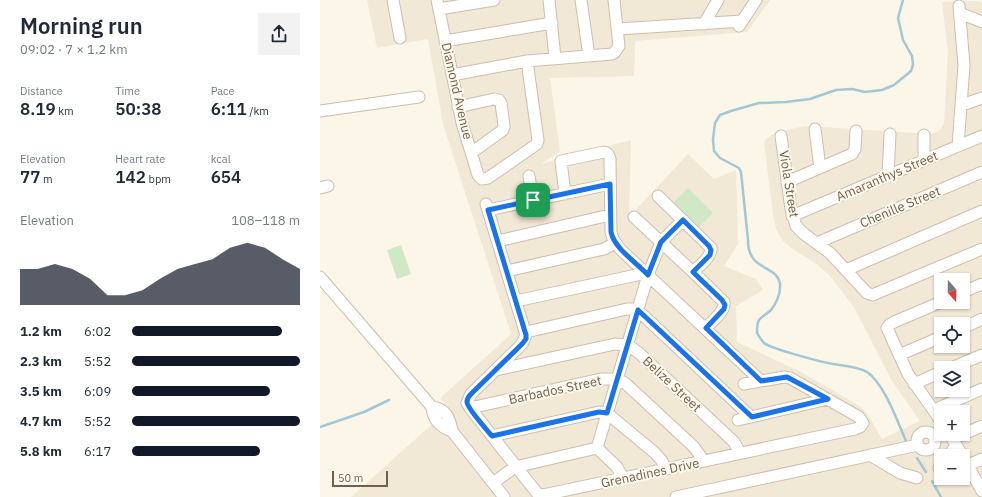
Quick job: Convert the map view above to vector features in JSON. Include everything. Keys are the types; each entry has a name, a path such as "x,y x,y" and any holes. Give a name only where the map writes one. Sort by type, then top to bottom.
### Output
{"street":[{"path":"393,0 400,38"},
{"path":"438,4 494,0"},
{"path":"549,0 555,58"},
{"path":"581,0 589,56"},
{"path":"452,75 527,61 612,54 618,49 619,42 614,0"},
{"path":"704,24 718,0"},
{"path":"618,29 704,24 740,25 756,0"},
{"name":"Diamond Avenue","path":"438,4 458,107 478,175 482,179 488,178 537,144 538,140 527,61"},
{"path":"958,146 964,65 960,10 982,22"},
{"path":"445,41 552,23"},
{"path":"320,111 419,97"},
{"path":"962,105 982,98"},
{"path":"458,107 494,99 499,100 501,104 504,126 503,130 471,153"},
{"path":"815,129 820,168"},
{"path":"787,182 852,154 855,149 856,131"},
{"path":"888,175 890,134"},
{"path":"924,135 924,160"},
{"name":"Viola Street","path":"781,136 792,216 796,226 830,253 865,292 870,295 982,249"},
{"name":"Amaranthys Street","path":"792,216 982,136"},
{"path":"565,194 562,161 604,152 608,154 610,159 611,232 615,243 761,381"},
{"name":"Chenille Street","path":"817,243 982,172"},
{"path":"529,176 533,200"},
{"path":"470,408 467,403 469,397 526,339 526,332 487,207 533,200 610,184"},
{"path":"658,196 709,246 711,250 710,255 693,272"},
{"path":"846,270 982,211"},
{"path":"498,241 610,215"},
{"path":"634,217 722,300 725,305 724,309 706,328"},
{"path":"596,448 628,345 647,274 661,242 683,220"},
{"path":"507,271 604,249 615,243"},
{"path":"516,301 647,274"},
{"path":"320,277 432,407 442,410 447,415 452,431 504,497"},
{"path":"970,289 982,284"},
{"path":"934,305 894,322 887,327 888,333 914,384 934,410"},
{"path":"526,332 627,309 638,310 752,417"},
{"path":"970,325 982,320"},
{"path":"899,355 934,340"},
{"path":"496,370 615,344 628,345"},
{"name":"Belize Street","path":"628,345 639,353 734,442 740,453"},
{"path":"968,361 982,355"},
{"path":"914,384 934,375"},
{"path":"744,384 787,377 828,399"},
{"name":"Barbados Street","path":"470,408 601,379 617,379 625,383 693,446 703,461"},
{"path":"945,405 982,389"},
{"path":"738,420 828,399"},
{"name":"Grenadines Drive","path":"470,408 535,491 541,495 665,470 860,427 863,423 858,416 828,399"},
{"path":"492,436 599,412 607,413 655,453 662,461 665,470"},
{"path":"970,431 982,426"},
{"path":"676,497 918,445 917,442 919,436 924,433 934,435"},
{"path":"492,483 516,467 596,448"},
{"path":"596,448 617,466 623,478"},
{"path":"870,455 900,473 916,478"},
{"path":"970,459 982,459"},
{"path":"970,468 982,491"},
{"path":"978,497 982,495"}],"shaded area":[{"path":"367,0 770,0 747,32 635,41 634,76 550,78 560,151 541,164 631,140 629,217 688,154 714,179 736,170 738,244 724,266 756,279 763,290 736,306 737,342 801,372 858,405 867,413 882,439 920,421 892,381 854,307 830,276 814,262 794,250 782,240 776,229 773,214 764,143 766,139 775,133 805,126 931,134 937,132 941,129 944,123 948,52 942,2 977,1 982,3 982,497 351,497 449,409 440,398 511,334 443,124 428,39 377,48"}],"green space":[{"path":"688,188 713,213 699,227 674,202"},
{"path":"401,245 411,274 397,279 387,250"}],"waterway":[{"path":"903,0 898,18 903,40 912,56 913,65 911,71 894,85 882,90 865,92 852,89 836,90 810,99 759,103 731,111 720,115 715,123 713,139 714,151 720,158 739,168 741,172 749,250 757,263 774,273 780,284 779,295 775,305 758,321 757,333 760,338 764,343 784,351 823,362 858,368 867,372 873,377 885,394 906,441"},
{"path":"320,427 364,412 389,400"},
{"path":"917,458 926,472"},
{"path":"932,481 941,497"}],"route":[{"path":"610,184 611,232 613,239 620,249 648,275 661,242 683,220 709,246 711,250 710,255 693,272 722,300 725,305 724,309 706,328 761,381 787,377 828,399 752,417 638,310 607,413 599,412 492,436 468,406 467,400 471,394 522,344 526,339 526,332 488,210 533,200 610,184"}]}
